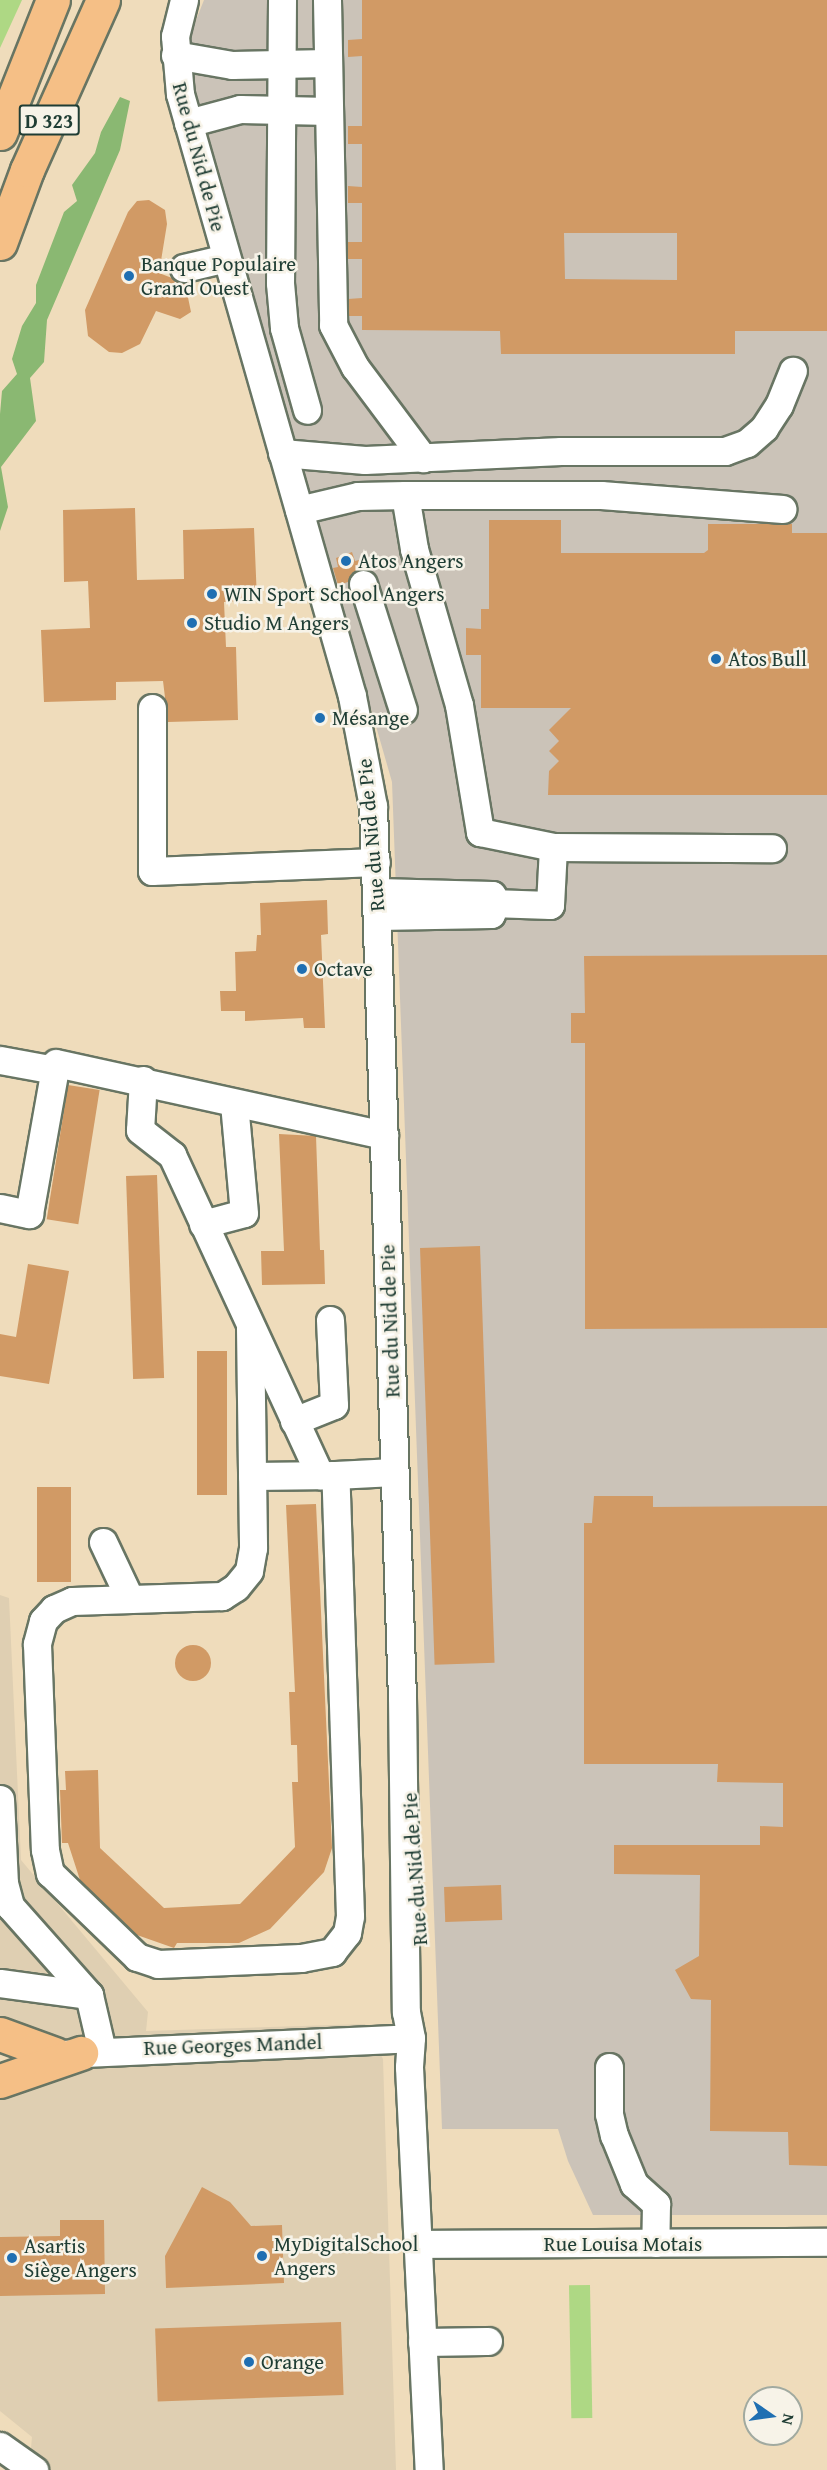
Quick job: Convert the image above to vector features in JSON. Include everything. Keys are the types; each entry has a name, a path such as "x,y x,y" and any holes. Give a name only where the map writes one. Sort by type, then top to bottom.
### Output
{"highway":[{"name":"D 323","path":"0,133 53,0"},
{"name":"D 323","path":"0,243 27,170 103,0"},
{"path":"0,2034 79,2053"},
{"path":"0,2081 79,2053"}],"street":[{"name":"Rue du Nid de Pie","path":"184,0 175,55 188,123 361,734 373,806 378,904 402,1697 424,1990 424,2013 411,2038 409,2067 417,2196 424,2409 429,2470"},
{"path":"282,0 282,308 307,410"},
{"path":"327,0 333,325 355,367 423,458"},
{"path":"175,55 232,65 327,63"},
{"path":"188,123 226,111 329,111"},
{"path":"184,268 226,258"},
{"path":"282,453 365,460 561,451 725,451 747,443 764,428 779,405 792,371"},
{"path":"299,510 358,496 405,495 601,495 782,509"},
{"path":"405,495 414,549 459,705 480,832 553,847 772,848"},
{"path":"363,584 403,710"},
{"path":"152,708 152,871 376,862"},
{"path":"378,904 550,905 553,847"},
{"path":"0,1060 54,1070"},
{"path":"0,1209 29,1214 56,1063 143,1080 234,1103 384,1135"},
{"path":"143,1080 140,1130 172,1155 294,1421 327,1475 350,1916 347,1933 332,1953 301,1958 158,1964 137,1957 50,1873 45,1850 37,1644 43,1621 54,1609 72,1601 222,1596 236,1587 249,1571 253,1548 250,1328"},
{"path":"203,1224 244,1213 234,1103"},
{"path":"294,1421 334,1405 330,1320"},
{"path":"252,1476 394,1472"},
{"path":"103,1542 130,1599"},
{"path":"0,1799 4,1884 10,1906 89,1995"},
{"path":"0,1983 89,1995"},
{"path":"79,2053 89,1995"},
{"name":"Rue Georges Mandel","path":"0,2051 27,2056 411,2038"},
{"path":"609,2067 609,2114 614,2135 633,2184 656,2204 655,2242"},
{"name":"Rue Louisa Motais","path":"419,2244 827,2242"},
{"path":"422,2342 488,2341"},
{"name":"Rue du Nid de Pie","path":"416,2470 424,2409"},
{"path":"0,2446 34,2470"}],"shaded area":[{"path":"204,0 827,0 827,2215 593,2215 568,2161 558,2129 442,2129 392,782 183,53"},
{"path":"0,1595 9,1598 21,1860 148,2012 146,2031 365,2024 383,2059 396,2470 29,2470 32,2437 0,2411 0,2094 58,2078 0,2022"}],"green space":[{"path":"0,0 22,0 0,48"},
{"path":"120,97 130,101 120,150 47,320 44,362 30,378 36,421 1,467 8,507 0,531 2,391 17,374 12,359 22,326 36,303 36,285 64,212 77,201 72,185 95,153 101,132"},
{"path":"569,2285 590,2285 592,2418 571,2418"}],"building":[{"path":"362,0 827,0 827,331 735,331 735,354 501,354 500,331 362,330 362,316 349,316 348,299 362,298 362,259 348,259 348,242 362,242 362,203 348,203 348,186 362,187 362,144 348,144 348,126 362,126 362,56 348,57 348,40 362,39","holes":["564,233 677,233 677,280 565,279"]},
{"name":"Banque Populaire Grand Ouest","path":"149,200 165,210 167,224 159,273 185,283 191,312 180,319 156,311 140,344 122,353 109,352 88,336 85,310 128,212 137,201"},
{"path":"135,508 137,580 184,579 183,530 254,528 257,600 224,602 226,647 236,647 238,720 168,722 163,681 116,682 116,700 44,702 41,630 90,628 88,581 64,582 63,510"},
{"path":"489,520 561,520 561,553 704,553 708,550 708,524 792,524 792,533 827,533 827,795 548,795 549,771 559,761 549,751 559,741 549,730 571,708 481,708 481,655 466,655 466,628 481,629 481,609 489,609"},
{"path":"352,552 355,561 367,558 370,571 358,569 348,582 338,585 333,568 338,567 336,558"},
{"path":"327,900 328,934 321,935 325,1028 304,1028 303,1018 245,1021 245,1011 221,1011 220,991 236,991 235,952 256,951 257,935 261,935 260,903"},
{"path":"827,955 827,1328 585,1329 585,1043 571,1043 571,1013 585,1013 584,956"},
{"path":"68,1085 100,1090 78,1224 47,1219"},
{"path":"279,1134 316,1136 320,1250 324,1250 325,1284 262,1285 261,1251 284,1251"},
{"path":"157,1175 164,1378 133,1379 126,1176"},
{"path":"480,1246 495,1663 435,1665 420,1248"},
{"path":"28,1264 69,1271 49,1384 0,1376 0,1334 16,1337"},
{"path":"197,1351 227,1351 227,1495 197,1495"},
{"path":"37,1487 71,1487 71,1582 37,1582"},
{"path":"594,1496 653,1496 653,1507 827,1506 827,2166 789,2165 788,2132 710,2131 711,2000 691,1999 675,1970 699,1956 700,1875 614,1874 614,1845 760,1845 760,1826 783,1827 783,1783 717,1782 718,1764 584,1764 584,1523 592,1523"},
{"path":"316,1504 332,1848 324,1872 270,1929 239,1943 177,1943 174,1948 137,1935 80,1880 68,1843 62,1843 60,1790 66,1790 65,1771 98,1770 100,1848 164,1908 240,1904 295,1847 292,1782 298,1782 297,1745 291,1745 289,1692 295,1692 286,1505"},
{"path":"193,1645 206,1650 211,1663 206,1676 193,1681 180,1676 175,1663 180,1650"},
{"path":"501,1885 502,1920 445,1922 444,1887"},
{"path":"202,2187 230,2202 251,2226 282,2225 284,2283 166,2288 165,2256"},
{"path":"60,2220 104,2220 105,2294 0,2296 0,2237 60,2236"},
{"name":"Orange","path":"341,2322 344,2395 158,2401 155,2328"}],"place":[{"name":"Banque Populaire Grand Ouest","path":"129,276"},
{"name":"Atos Angers","path":"346,561"},
{"name":"WIN Sport School Angers","path":"212,594"},
{"name":"Studio M Angers","path":"192,623"},
{"name":"Atos Bull","path":"716,659"},
{"name":"Mésange","path":"320,718"},
{"name":"Octave","path":"302,969"},
{"name":"MyDigitalSchool Angers","path":"262,2256"},
{"name":"Asartis Siège Angers","path":"12,2258"},
{"name":"Orange","path":"249,2362"}]}
